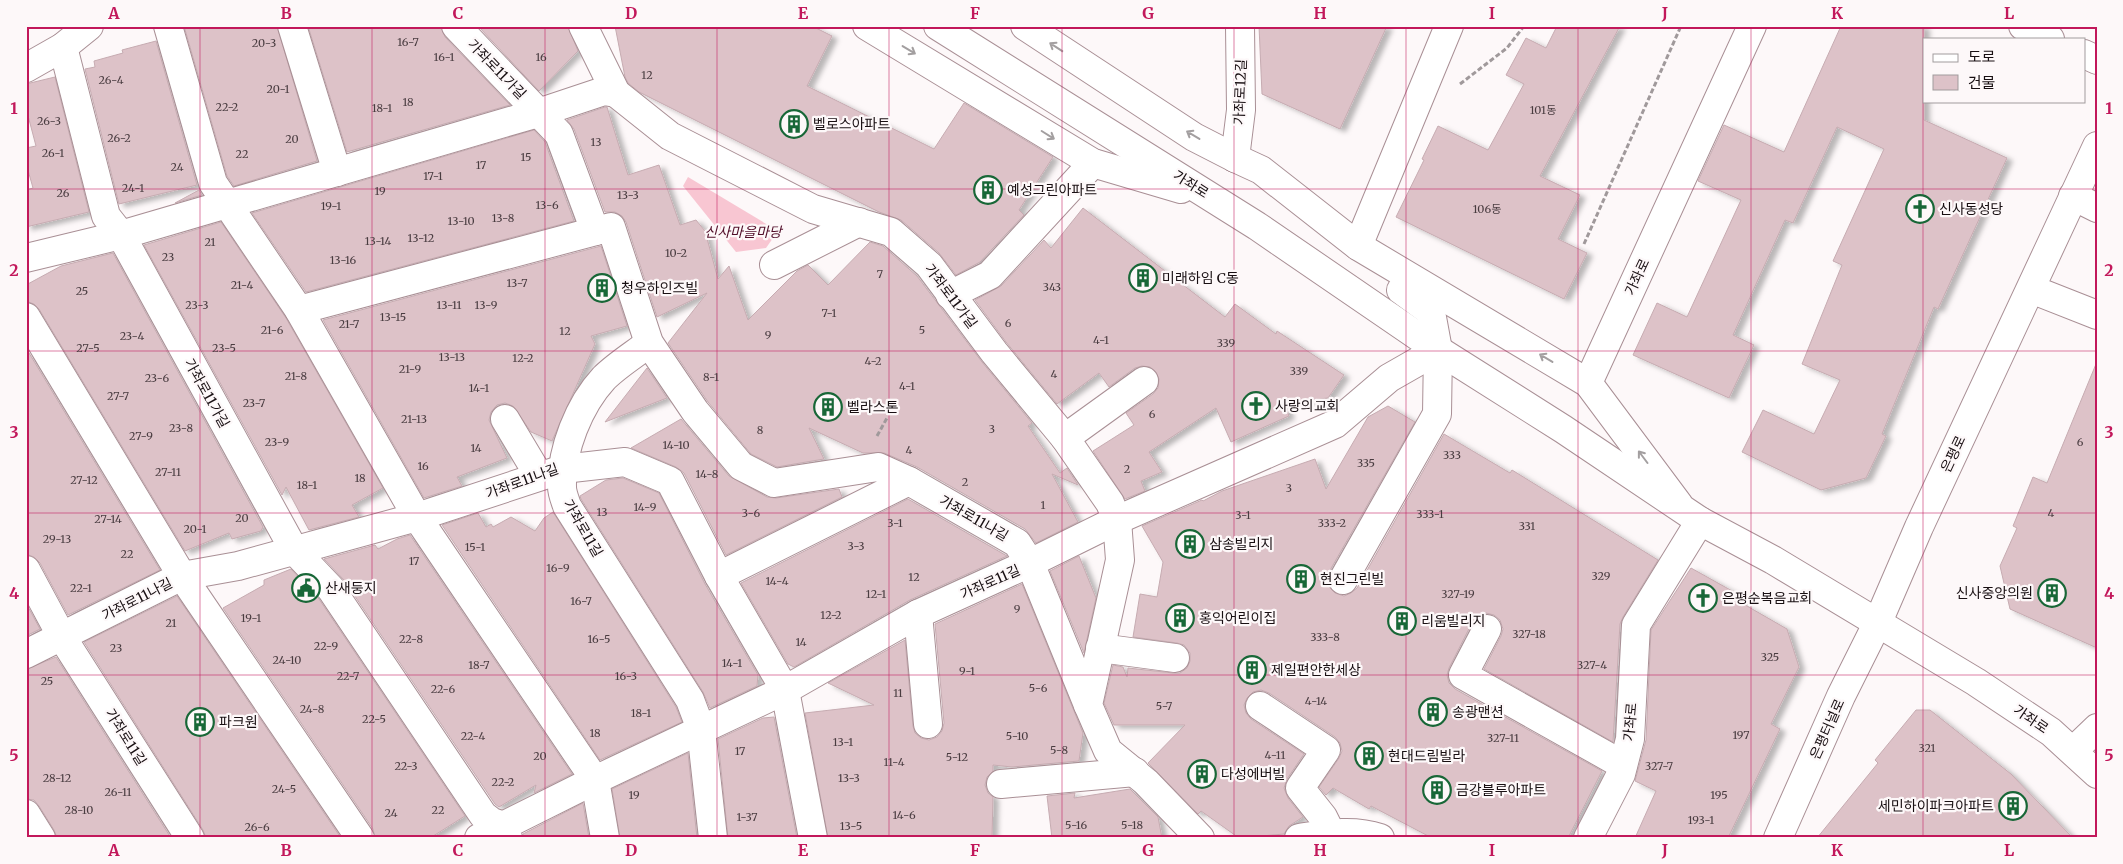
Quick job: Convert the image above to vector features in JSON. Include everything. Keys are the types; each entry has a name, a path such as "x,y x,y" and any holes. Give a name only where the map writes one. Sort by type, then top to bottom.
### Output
{"street":[{"path":"26,68 63,47 89,26"},
{"path":"168,26 213,182 299,310 417,517 595,780 605,838"},
{"path":"292,26 337,172"},
{"name":"가좌로11가길","path":"456,26 559,134 603,229 649,343"},
{"name":"가좌로11가길","path":"583,26 616,93 670,136 813,210 891,232 929,265 994,352 1065,438 1110,503 1117,520"},
{"path":"867,26 1093,163 1213,198"},
{"name":"가좌로","path":"938,26 1257,226 1438,350 1563,429 1691,516 1773,560 1878,622 2040,724 2097,774"},
{"path":"1025,26 1194,136 1261,170 1358,246 1588,383"},
{"name":"가좌로12길","path":"1236,158 1241,110 1240,26"},
{"path":"1358,246 1449,26"},
{"name":"가좌로","path":"1691,516 1588,383 1752,26"},
{"path":"2023,26 2048,38"},
{"path":"63,47 106,216 121,235"},
{"name":"가좌로11가길","path":"26,258 121,235 538,113 604,91 616,93"},
{"name":"은평로","path":"1878,622 1919,527 2031,288 2085,202 2097,146"},
{"path":"1236,158 1285,206 1333,244 1384,277 1431,312 1438,350 1437,414 1342,580"},
{"path":"950,295 990,274 1093,163"},
{"path":"774,265 859,222"},
{"path":"299,310 603,229"},
{"name":"가좌로11가길","path":"121,235 294,550"},
{"path":"2031,288 2097,315"},
{"path":"26,317 182,576 360,838"},
{"name":"가좌로11나길","path":"26,654 182,576 238,566 417,517 551,472 571,437 584,407 604,378 649,343 695,411 741,466 774,483 878,467 909,481 1017,543 1030,563 1088,705"},
{"name":"가좌로11길","path":"479,838 506,832 595,780 785,690 918,614 1030,563 1117,520 1335,424 1388,378 1438,350"},
{"path":"1065,438 1144,380"},
{"path":"505,419 551,472 625,462 670,481 719,576 785,690 813,838"},
{"name":"가좌로11길","path":"551,472 562,489 566,506 690,700 701,729 713,838"},
{"path":"719,576 909,481"},
{"name":"가좌로","path":"1487,629 1463,675 1623,765 1630,740 1636,625 1691,516"},
{"path":"1117,520 1120,560 1088,705 1108,751 1135,772 1200,838"},
{"path":"294,550 331,589 483,815 506,832"},
{"path":"26,570 62,637"},
{"path":"918,614 928,724"},
{"name":"은평터널로","path":"1778,838 1842,696 1878,622"},
{"name":"가좌로11길","path":"62,637 190,838"},
{"path":"1100,648 1175,658"},
{"path":"1260,706 1326,750 1300,788 1323,817 1331,833"},
{"path":"2073,751 2097,728"},
{"path":"1588,838 1621,774 1623,765"},
{"path":"1001,784 1135,772"},
{"path":"26,814 41,838"},
{"path":"1299,838 1331,833 1362,832 1380,838"}],"path":[{"path":"1456,86 1507,48 1524,26"},
{"path":"1584,244 1681,26"}],"green space":[{"name":"신사마을마당","path":"688,177 778,231 766,248 736,252 683,186"}],"building":[{"path":"184,26 277,26 317,161 234,186 227,176"},
{"path":"308,26 441,26 445,37 510,105 347,152"},
{"path":"478,26 568,26 578,51 539,91"},
{"path":"615,26 812,26 832,36 807,86 934,149 964,103 1053,157 1019,210 1024,215 980,262 956,275 939,253 901,220 879,212 639,92 628,83 625,77"},
{"path":"1259,26 1387,26 1340,129 1262,94"},
{"path":"1557,26 1620,26 1540,176 1580,195 1558,239 1587,253 1564,299 1396,217 1424,160 1422,159 1438,126 1488,150 1524,84 1506,75 1526,38 1546,48"},
{"path":"1841,26 1924,26 1924,120 2007,158 1938,309 1934,307 1882,434 1886,436 1866,478 1821,490 1742,452 1763,410 1814,434 1840,380 1802,364 1842,265 1833,261 1884,149 1837,127 1793,223 1785,220 1733,335 1754,345 1729,398 1633,355 1657,303 1687,317 1741,200 1698,181 1724,125 1784,152"},
{"path":"156,41 197,185 119,204 85,69 95,67 94,61 123,53 122,50"},
{"path":"55,77 89,212 26,227 26,190 33,188 26,163 26,148 36,146 26,108 26,84"},
{"path":"607,107 628,175 659,165 680,225 696,220 705,231 718,279 729,266 748,320 797,271 808,265 828,285 870,242 883,246 917,276 982,362 1032,423 1028,426 1060,473 1067,468 1078,485 1052,474 1078,522 1036,543 1025,529 917,467 884,453 863,453 809,428 824,459 777,467 751,454 708,402 668,343 707,293 657,317 626,222 622,216 615,212 605,212 574,129 567,120"},
{"path":"534,130 545,142 574,221 306,292 252,213"},
{"path":"199,190 202,195 175,203"},
{"path":"1083,208 1225,317 1235,304 1276,334 1277,331 1344,375 1328,398 1284,403 1289,416 1231,442 1216,408 1149,452 1162,472 1141,481 1145,491 1125,499 1093,451 1134,425 1126,413 1153,394 1158,388 1159,379 1156,372 1150,367 1142,366 1135,368 1109,387 1099,373 1057,404 1006,342 975,300 1001,286 1044,240 1051,248"},
{"path":"221,222 286,318 383,488 352,505 359,517 309,530 286,487 282,495 144,245"},
{"path":"601,246 627,326 591,336 595,344 552,441 531,432 513,406 505,403 497,405 491,412 489,420 507,458 457,477 462,486 424,498 323,320"},
{"path":"113,253 263,527 261,531 232,539 229,533 185,551 39,309 34,304 26,301 26,285 61,266"},
{"path":"26,348 160,570 68,615 40,563 34,557 26,554"},
{"path":"2096,364 2097,648 2010,609 2000,566 2017,528 2013,526 2033,477 2047,483"},
{"path":"647,368 667,398 605,422"},
{"path":"1388,406 1415,422 1329,572 1327,581 1329,587 1335,593 1344,596 1357,588 1444,434 1510,473 1512,470 1658,560 1620,624 1613,742 1484,669 1503,629 1500,620 1494,615 1486,613 1478,616 1473,621 1449,668 1447,675 1449,683 1455,689 1602,771 1568,838 1432,838 1371,806 1369,809 1333,788 1326,795 1319,787 1339,758 1342,751 1340,743 1335,737 1269,693 1261,690 1253,692 1247,698 1244,705 1246,713 1251,719 1304,754 1287,779 1284,788 1288,798 1303,817 1289,826 1284,834 1239,838 1201,811 1198,814 1148,763 1185,725 1114,725 1104,703 1113,665 1123,667 1127,677 1128,668 1180,673 1187,668 1190,661 1190,653 1184,645 1133,637 1140,594 1157,597 1163,562 1142,526 1203,501 1222,491 1315,459 1326,489 1368,417"},
{"path":"681,419 729,476 767,497 776,498 839,489 842,497 726,555 684,473 676,467 631,448"},
{"path":"623,478 659,493 705,584 758,675 757,686 710,708 703,692 581,499 580,496 606,480"},
{"path":"908,499 1007,556 910,600 794,667 788,664 741,583"},
{"path":"553,512 676,707 682,722 600,760 442,525 478,513 486,527 491,524 493,527 511,517 535,531 544,518"},
{"path":"410,535 572,774 534,793 536,785 499,807 495,804 344,580 324,559 375,545 378,549 397,539"},
{"path":"1079,556 1096,598 1084,653 1050,571"},
{"path":"1691,568 1743,597 1740,602 1787,629 1799,667 1771,724 1780,729 1728,838 1635,838 1656,791 1635,781 1646,740 1651,630"},
{"path":"291,569 319,599 465,816 430,838 375,838 373,829 223,608 264,585 264,580"},
{"path":"1022,584 1083,733 1079,761 1012,767 993,765 993,771 987,777 985,785 988,793 993,797 992,838 828,838 805,713 874,705 828,683 905,640 915,733 921,738 929,740 937,737 942,731 944,723 935,624"},
{"name":"파크원","path":"177,596 341,838 206,838 203,830 84,642"},
{"path":"26,603 40,629 26,636"},
{"path":"56,657 171,838 57,838 39,806 34,800 27,799 26,669"},
{"path":"1916,710 1930,710 2011,774 2073,838 1817,838 1878,763 1875,760"},
{"path":"774,717 797,838 728,838 718,739 763,718"},
{"path":"688,753 697,838 620,838 612,789"},
{"path":"1130,789 1158,817 1162,838 1052,838 1047,796 1075,793 1074,798"},
{"path":"583,803 589,838 523,838 523,834"}],"place":[{"name":"벨로스아파트","path":"794,124"},
{"name":"예성그린아파트","path":"988,190"},
{"name":"신사동성당","path":"1920,209"},
{"name":"미래하임 C동","path":"1143,278"},
{"name":"청우하인즈빌","path":"602,288"},
{"name":"사랑의교회","path":"1256,406"},
{"name":"벨라스톤","path":"828,407"},
{"name":"삼송빌리지","path":"1190,544"},
{"name":"현진그린빌","path":"1301,579"},
{"name":"산새둥지","path":"306,588"},
{"name":"신사중앙의원","path":"2052,593"},
{"name":"은평순복음교회","path":"1703,598"},
{"name":"홍익어린이집","path":"1180,618"},
{"name":"리움빌리지","path":"1402,621"},
{"name":"제일편안한세상","path":"1252,670"},
{"name":"송광맨션","path":"1433,712"},
{"name":"파크원","path":"200,722"},
{"name":"현대드림빌라","path":"1369,756"},
{"name":"다성에버빌","path":"1202,774"},
{"name":"금강블루아파트","path":"1437,790"},
{"name":"세민하이파크아파트","path":"2013,806"}]}
